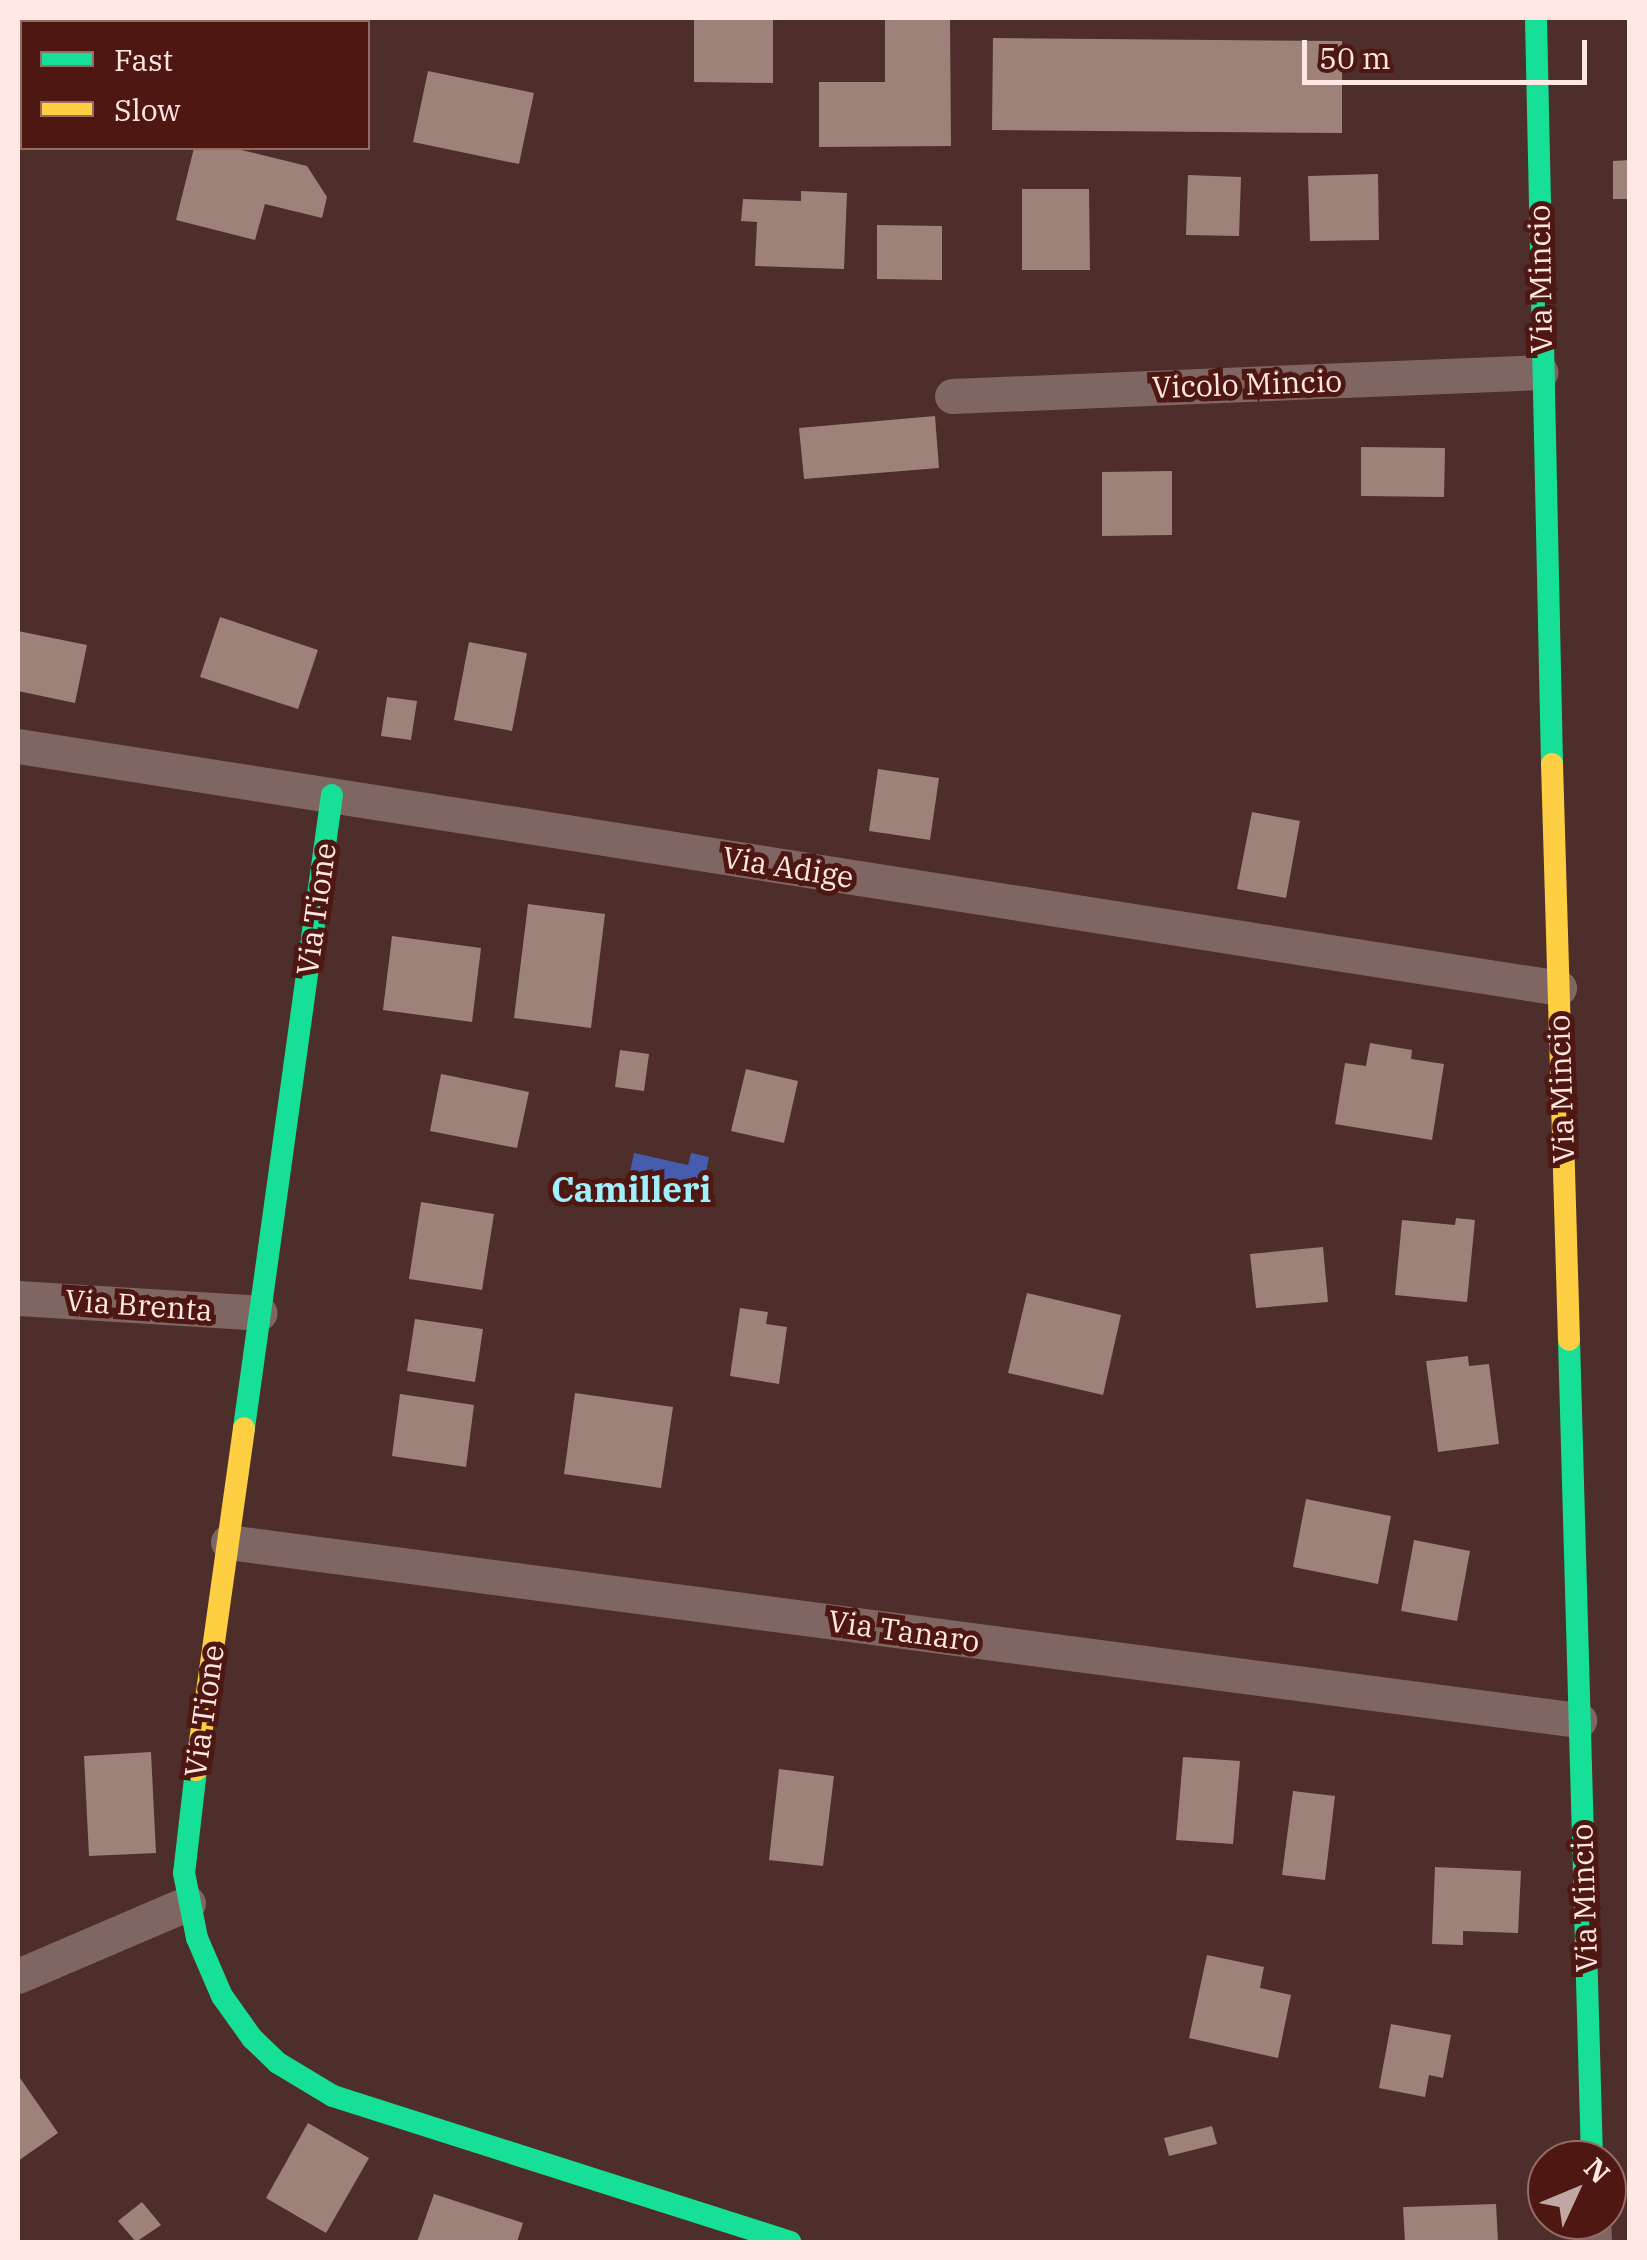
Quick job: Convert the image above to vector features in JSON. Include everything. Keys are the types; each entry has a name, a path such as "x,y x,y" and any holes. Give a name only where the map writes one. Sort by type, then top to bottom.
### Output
{"street":[{"name":"Via Mincio","path":"1536,18 1542,372 1591,2140"},
{"name":"Vicolo Mincio","path":"952,396 1542,372"},
{"name":"Via Adige","path":"18,746 1559,988"},
{"name":"Via Tione","path":"332,795 186,1839 184,1873 188,1903 211,1973 234,2017 270,2057 313,2086 374,2112 790,2242"},
{"name":"Via Brenta","path":"18,1298 260,1313"},
{"name":"Via Tanaro","path":"228,1542 1579,1720"},
{"path":"18,1976 188,1903"}],"water":[{"path":"634,1153 688,1165 691,1153 709,1157 699,1206 626,1191"}],"building":[{"path":"178,18 178,20 90,20"},
{"path":"694,18 773,18 773,83 694,82"},
{"path":"885,18 950,18 951,146 819,147 819,82 885,82"},
{"path":"993,38 1342,41 1342,133 992,130"},
{"path":"428,71 534,93 519,164 413,142"},
{"path":"194,150 241,150 307,166 327,197 322,218 265,204 255,240 176,220"},
{"path":"1630,160 1630,199 1613,199 1613,161"},
{"path":"1378,174 1379,240 1310,241 1308,176"},
{"path":"1188,175 1241,177 1239,236 1186,235"},
{"path":"1022,189 1089,189 1090,270 1022,270"},
{"path":"801,191 847,193 844,269 755,266 757,222 741,221 743,199 801,201"},
{"path":"877,225 942,226 942,280 877,279"},
{"path":"935,416 939,468 804,479 799,428"},
{"path":"1361,447 1445,448 1444,497 1361,496"},
{"path":"1172,471 1172,535 1102,536 1102,472"},
{"path":"220,617 318,650 298,709 200,677"},
{"path":"18,631 87,645 75,703 18,691"},
{"path":"469,642 527,653 512,731 454,720"},
{"path":"387,697 417,701 411,740 381,736"},
{"path":"878,769 939,778 930,840 869,831"},
{"path":"1252,812 1300,821 1286,898 1237,889"},
{"path":"528,904 605,914 591,1028 514,1018"},
{"path":"392,936 481,948 472,1022 383,1010"},
{"path":"1370,1043 1412,1050 1411,1059 1444,1064 1432,1140 1335,1124 1345,1063 1366,1066"},
{"path":"620,1050 649,1054 644,1091 615,1087"},
{"path":"746,1069 798,1081 784,1143 731,1131"},
{"path":"441,1074 529,1092 517,1148 430,1131"},
{"path":"421,1202 494,1214 482,1290 409,1279"},
{"path":"1456,1218 1475,1220 1467,1302 1395,1295 1402,1220 1455,1225"},
{"path":"1323,1247 1328,1302 1256,1308 1250,1254"},
{"path":"1027,1293 1121,1315 1103,1395 1008,1373"},
{"path":"740,1308 768,1312 766,1324 787,1327 779,1384 730,1376"},
{"path":"415,1319 483,1329 475,1382 407,1371"},
{"path":"1468,1356 1469,1366 1489,1364 1499,1444 1438,1452 1426,1361"},
{"path":"575,1393 673,1407 661,1488 564,1474"},
{"path":"400,1394 474,1405 466,1467 392,1456"},
{"path":"1306,1499 1391,1516 1378,1584 1293,1567"},
{"path":"1414,1540 1470,1551 1457,1621 1401,1611"},
{"path":"151,1752 156,1853 89,1856 84,1756"},
{"path":"1183,1757 1240,1761 1233,1844 1176,1840"},
{"path":"779,1769 834,1776 823,1866 769,1860"},
{"path":"1293,1791 1335,1796 1325,1880 1282,1875"},
{"path":"1435,1867 1521,1871 1518,1933 1463,1931 1463,1945 1432,1944"},
{"path":"1207,1955 1264,1967 1260,1988 1291,1995 1278,2058 1189,2038"},
{"path":"1391,2024 1451,2035 1443,2078 1429,2075 1425,2097 1379,2088"},
{"path":"18,2075 58,2133 18,2161"},
{"path":"308,2123 369,2158 326,2233 266,2198"},
{"path":"1212,2126 1217,2144 1169,2156 1164,2138"},
{"path":"434,2194 523,2223 517,2242 417,2242"},
{"path":"142,2202 161,2225 136,2242 118,2221"},
{"path":"1496,2204 1498,2242 1405,2242 1403,2207"}],"traffic: fast":[{"path":"1536,18 1552,764"},
{"path":"244,1428 332,795"},
{"path":"1569,1340 1591,2140"},
{"path":"196,1770 184,1873 197,1938 222,1996 252,2038 278,2063 333,2096 790,2242"}],"traffic: slow":[{"path":"1552,764 1569,1340"},
{"path":"196,1770 244,1428"}],"district":[{"name":"Camilleri","path":"631,1189"}]}
